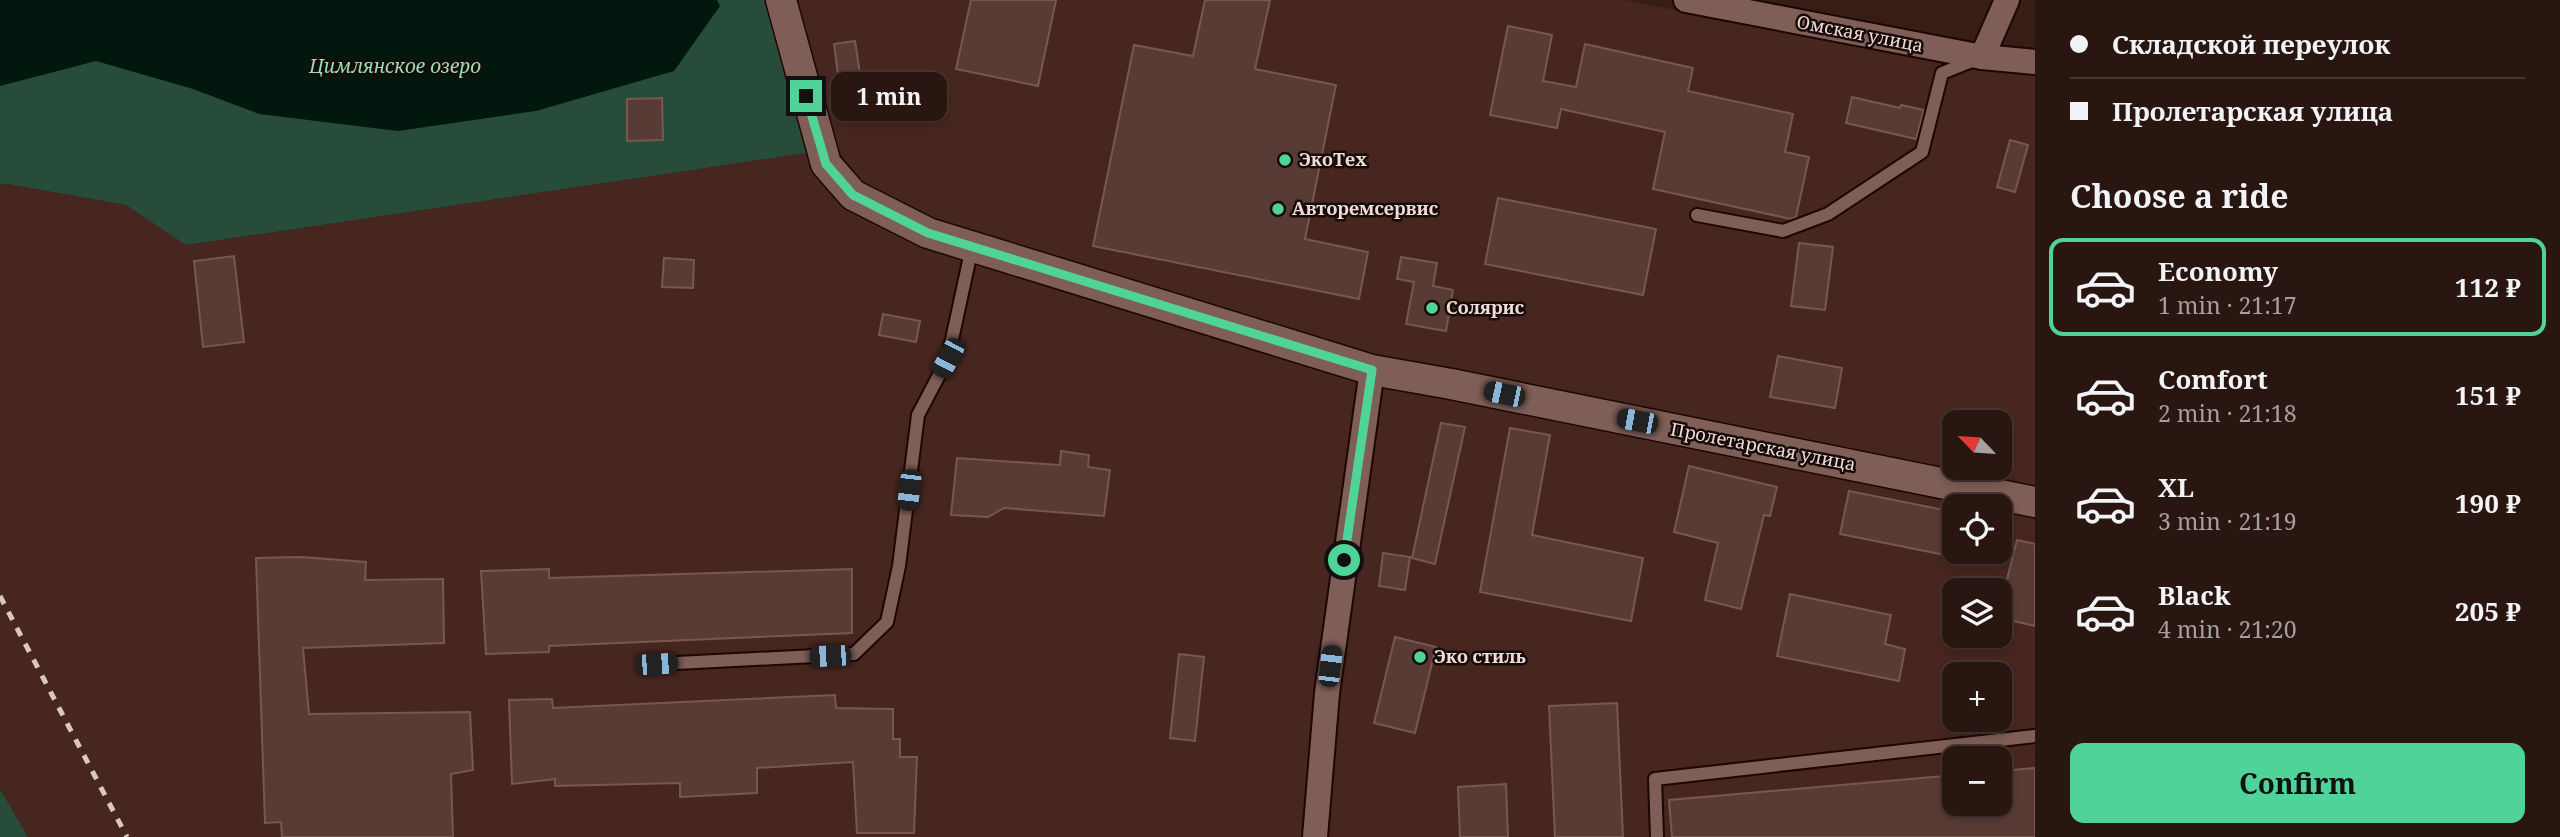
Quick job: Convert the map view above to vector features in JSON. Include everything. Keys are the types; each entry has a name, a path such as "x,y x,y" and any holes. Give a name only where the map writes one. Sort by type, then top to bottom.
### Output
{"street":[{"name":"Пролетарская улица","path":"781,0 826,164 853,195 928,233 1372,370 2035,502"},
{"name":"Омская улица","path":"1686,0 1982,57 2035,62"},
{"path":"1982,57 2007,0"},
{"path":"1315,837 1327,693 1372,370"}],"lane":[{"path":"1697,215 1783,231 1828,214 1922,152 1942,73 1982,57"},
{"path":"657,664 854,654 887,622 899,566 918,415 948,358 972,246"},
{"path":"1657,837 1655,779 2035,736"}],"shaded area":[{"path":"795,0 1625,0 1974,70 2035,74 2035,490 1984,480 2012,480 2012,410 1942,410 1942,472 1370,359 931,220 862,182 841,155 813,70"},
{"path":"806,153 810,169 843,208 925,245 1942,497 1942,564 2012,564 2012,512 2035,517 2035,837 28,837 0,789 0,185 8,184 126,205 187,245"}],"green space":[{"path":"0,0 766,0 806,153 186,245 126,205 8,184 0,185"},
{"path":"0,789 28,837 0,837"}],"water":[{"name":"Цимлянское озеро","path":"0,0 717,0 720,6 674,71 536,111 398,131 259,114 193,89 96,61 0,86"}],"building":[{"path":"971,0 1056,0 1038,86 956,69"},
{"path":"1205,0 1270,0 1255,69 1336,85 1305,239 1368,252 1359,299 1093,246 1134,45 1193,56"},
{"path":"1508,26 1552,35 1543,81 1576,87 1585,44 1693,68 1688,91 1793,114 1785,152 1809,157 1796,217 1791,219 1653,189 1665,132 1561,109 1557,128 1490,115"},
{"path":"855,41 861,80 839,83 834,44"},
{"path":"1852,97 1900,108 1901,105 1924,110 1916,139 1846,123"},
{"path":"662,98 663,140 627,141 627,99"},
{"path":"2010,140 2028,145 2015,192 1997,187"},
{"path":"1498,198 1656,229 1643,295 1485,264"},
{"path":"1799,243 1833,247 1825,310 1791,306"},
{"path":"234,256 244,342 203,347 194,261"},
{"path":"1401,257 1437,263 1433,286 1453,290 1446,331 1406,324 1414,282 1397,279"},
{"path":"664,258 694,260 693,288 662,287"},
{"path":"883,314 920,321 916,342 879,335"},
{"path":"1778,356 1842,368 1835,408 1770,397"},
{"path":"1441,423 1465,427 1435,564 1412,558"},
{"path":"1510,428 1550,435 1532,535 1643,558 1631,621 1480,592"},
{"path":"1061,451 1089,455 1088,467 1110,470 1104,516 1004,508 988,517 951,515 957,458 1060,465"},
{"path":"1689,466 1777,487 1770,516 1764,515 1741,609 1705,600 1718,543 1674,532"},
{"path":"1849,491 1942,510 1942,554 1840,534"},
{"path":"2017,540 2035,544 2035,626 2012,621 2012,578 2007,578"},
{"path":"1383,553 1410,557 1405,590 1379,586"},
{"path":"302,557 366,562 365,580 443,579 444,643 303,648 309,714 470,712 473,770 451,774 453,837 282,837 281,822 265,823 256,558"},
{"path":"549,569 549,578 852,569 852,633 549,646 549,652 486,654 481,571"},
{"path":"1790,594 1891,615 1885,644 1905,649 1899,681 1777,656"},
{"path":"1395,637 1436,647 1415,733 1374,723"},
{"path":"1179,654 1204,657 1195,741 1170,738"},
{"path":"835,695 836,708 893,709 893,739 900,739 900,757 917,757 914,833 857,833 853,762 757,768 757,793 680,797 680,783 555,786 555,779 512,784 509,700 552,699 553,708"},
{"path":"1617,703 1623,837 1555,837 1549,706"},
{"path":"2035,768 2035,837 1672,837 1669,800 1942,776 1942,816 2012,816 2012,770"},
{"path":"1506,784 1508,837 1460,837 1458,787"}],"railway":[{"path":"0,596 127,837"}],"place":[{"name":"ЭкоТех","path":"1285,160"},
{"name":"Авторемсервис","path":"1278,209"},
{"name":"Солярис","path":"1432,308"},
{"name":"Эко стиль","path":"1420,657"}],"route":[{"path":"806,96 826,164 853,195 928,233 1372,370 1344,560"}]}
